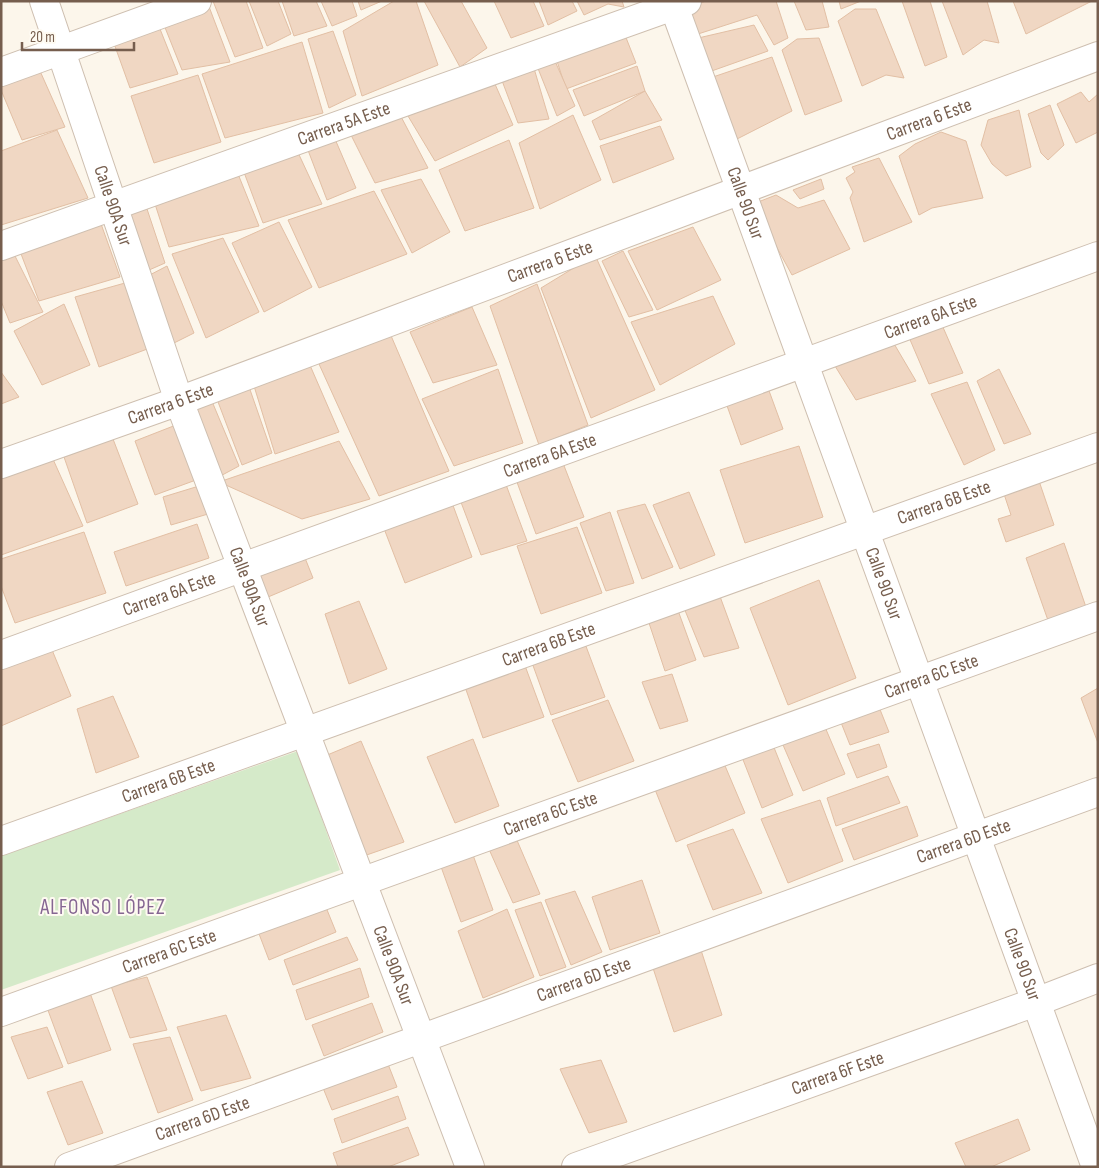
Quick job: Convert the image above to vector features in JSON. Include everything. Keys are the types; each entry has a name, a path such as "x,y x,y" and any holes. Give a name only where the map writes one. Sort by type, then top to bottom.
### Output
{"street":[{"name":"Calle 90A Sur","path":"44,1 111,205 179,401 470,1167"},
{"path":"1,72 62,52 197,1"},
{"name":"Calle 90 Sur","path":"677,3 740,189 1096,1167"},
{"name":"Carrera 5A Este","path":"1,246 677,3"},
{"name":"Carrera 6 Este","path":"1,464 179,401 1098,56"},
{"name":"Carrera 6A Este","path":"1,655 804,365 916,321 1098,256"},
{"name":"Carrera 6B Este","path":"1,841 1098,447"},
{"name":"Carrera 6C Este","path":"1,1012 1098,616"},
{"name":"Carrera 6D Este","path":"69,1167 1098,792"},
{"name":"Carrera 6F Este","path":"576,1167 1098,978"}],"green space":[{"path":"298,751 340,870 1,990 1,856"}],"building":[{"path":"213,1 246,1 263,48 235,57"},
{"path":"249,1 278,1 291,34 267,46"},
{"path":"282,1 316,1 327,26 294,36"},
{"path":"321,1 352,1 357,16 332,26"},
{"path":"358,1 382,1 361,10"},
{"path":"394,1 416,1 438,65 362,96 343,31"},
{"path":"424,1 461,1 487,48 460,67"},
{"path":"494,1 533,1 544,26 511,38"},
{"path":"539,1 572,1 577,11 548,25"},
{"path":"577,1 622,1 624,7 608,4 584,15"},
{"path":"706,1 776,1 788,38 774,45 757,15 698,34 686,8"},
{"path":"794,1 822,1 829,27 806,30"},
{"path":"839,1 861,1 841,9"},
{"path":"902,1 930,1 947,57 925,66"},
{"path":"942,1 987,1 999,43 984,40 963,55"},
{"path":"1013,1 1092,1 1026,34"},
{"path":"208,4 230,62 182,70 162,20"},
{"path":"855,9 876,9 904,78 886,75 862,86 838,21"},
{"path":"158,24 178,74 130,88 112,38"},
{"path":"754,25 768,51 706,73 694,39"},
{"path":"623,30 636,63 566,89 555,55"},
{"path":"333,31 356,95 329,108 308,39"},
{"path":"819,38 842,101 805,115 782,50 797,39"},
{"path":"302,42 323,113 225,138 202,74"},
{"path":"772,57 792,111 737,139 710,78"},
{"path":"554,59 575,106 557,116 537,66"},
{"path":"533,65 549,119 518,123 501,78"},
{"path":"637,66 645,91 584,116 573,90"},
{"path":"40,71 65,127 22,140 1,90 1,81"},
{"path":"198,75 221,142 154,163 131,96"},
{"path":"491,75 513,125 435,161 405,111"},
{"path":"645,91 662,120 600,140 592,121"},
{"path":"1081,92 1089,102 1098,94 1098,132 1076,143 1057,104"},
{"path":"1050,105 1064,145 1048,160 1041,153 1028,114"},
{"path":"397,109 428,168 375,183 349,131"},
{"path":"1019,110 1031,167 1006,176 992,164 981,145 988,120"},
{"path":"573,115 601,180 540,209 519,143"},
{"path":"660,126 674,159 613,183 600,146"},
{"path":"57,130 88,198 1,225 1,151"},
{"path":"332,132 356,188 327,200 306,145"},
{"path":"941,132 966,141 983,198 932,208 919,215 899,156 915,144"},
{"path":"509,140 534,208 465,231 439,170"},
{"path":"294,144 322,204 263,223 242,167"},
{"path":"879,158 912,222 864,242 850,198 853,192 846,178 855,172 852,167"},
{"path":"236,169 259,226 169,247 154,201"},
{"path":"421,179 450,232 412,253 381,190"},
{"path":"821,179 824,189 800,199 793,190"},
{"path":"374,191 407,254 319,288 288,220"},
{"path":"776,195 798,208 824,200 850,249 792,275 753,204"},
{"path":"144,200 165,263 140,274 118,209"},
{"path":"100,221 120,277 39,301 18,246"},
{"path":"279,222 312,287 264,312 232,243"},
{"path":"693,227 721,280 657,310 628,251"},
{"path":"223,238 259,312 206,338 172,254"},
{"path":"11,248 43,312 10,323 1,301 1,255"},
{"path":"623,251 653,310 629,317 602,261"},
{"path":"595,255 655,390 591,418 541,288"},
{"path":"167,266 194,333 168,346 144,278"},
{"path":"125,283 150,348 99,367 75,297"},
{"path":"537,284 588,425 539,445 490,306"},
{"path":"713,296 735,344 660,385 631,322"},
{"path":"64,304 90,365 42,385 14,331"},
{"path":"472,307 497,365 433,383 410,332"},
{"path":"942,325 963,373 929,384 905,328"},
{"path":"389,331 449,471 379,496 319,364"},
{"path":"893,342 916,381 856,400 835,366"},
{"path":"309,363 339,432 275,454 254,386"},
{"path":"498,369 523,443 454,466 422,399"},
{"path":"999,369 1031,434 1004,444 977,381"},
{"path":"1,372 19,397 1,404"},
{"path":"247,381 272,453 242,465 215,394"},
{"path":"967,382 995,450 964,465 931,394"},
{"path":"768,388 783,429 741,445 726,403"},
{"path":"211,399 239,466 213,480 186,409"},
{"path":"176,425 196,480 155,495 135,441"},
{"path":"113,439 138,504 87,523 64,457"},
{"path":"339,441 370,499 302,519 219,482"},
{"path":"799,446 823,517 745,543 720,470"},
{"path":"52,457 83,526 1,555 1,478"},
{"path":"561,458 584,517 536,534 514,474"},
{"path":"1037,475 1054,525 1006,542 998,519 1011,515 1002,488"},
{"path":"505,482 527,541 481,555 459,497"},
{"path":"199,486 208,514 171,525 163,497"},
{"path":"689,492 715,555 680,569 653,505"},
{"path":"451,500 472,557 405,583 383,526"},
{"path":"645,504 673,567 642,579 617,511"},
{"path":"610,512 634,583 606,591 580,523"},
{"path":"197,524 209,558 126,586 114,552"},
{"path":"577,527 602,593 541,614 517,546"},
{"path":"84,532 106,593 15,623 1,586 1,559"},
{"path":"1064,543 1088,613 1050,626 1026,558"},
{"path":"303,553 313,578 261,600 249,571"},
{"path":"819,580 856,678 788,705 750,608"},
{"path":"718,591 739,648 704,657 682,603"},
{"path":"359,601 387,669 349,684 325,614"},
{"path":"676,605 696,660 665,671 646,614"},
{"path":"584,641 605,697 551,715 531,660"},
{"path":"50,645 71,696 1,726 1,665"},
{"path":"524,663 544,717 483,738 464,684"},
{"path":"672,674 688,721 660,729 642,682"},
{"path":"1098,688 1098,743 1081,698"},
{"path":"113,696 139,757 96,773 77,709"},
{"path":"608,700 634,761 578,782 552,720"},
{"path":"877,702 889,732 850,745 838,715"},
{"path":"822,720 845,774 803,791 780,738"},
{"path":"473,739 499,806 455,823 427,757"},
{"path":"771,740 793,795 762,808 740,752"},
{"path":"361,741 404,842 358,858 320,758"},
{"path":"879,744 887,767 857,778 847,754"},
{"path":"723,761 745,813 676,842 654,787"},
{"path":"888,776 900,803 836,826 827,798"},
{"path":"820,800 843,861 788,883 761,819"},
{"path":"907,806 918,836 854,860 842,829"},
{"path":"733,829 762,893 713,910 687,845"},
{"path":"516,838 540,894 513,903 488,847"},
{"path":"473,855 493,910 461,922 440,864"},
{"path":"642,880 660,933 610,950 592,897"},
{"path":"575,891 602,952 571,965 545,900"},
{"path":"323,900 336,932 269,960 256,926"},
{"path":"541,902 566,967 540,976 515,910"},
{"path":"507,909 534,977 483,998 458,931"},
{"path":"347,937 358,960 293,985 284,960"},
{"path":"700,947 722,1015 674,1032 652,965"},
{"path":"360,968 369,997 306,1020 296,990"},
{"path":"147,977 167,1030 130,1038 111,986"},
{"path":"90,993 111,1050 68,1064 46,1005"},
{"path":"372,1003 383,1032 324,1056 312,1025"},
{"path":"226,1015 251,1078 201,1091 177,1027"},
{"path":"47,1027 63,1067 28,1079 11,1037"},
{"path":"170,1037 193,1100 158,1113 133,1044"},
{"path":"386,1059 397,1087 332,1110 321,1083"},
{"path":"601,1060 627,1122 589,1133 560,1069"},
{"path":"82,1081 103,1133 68,1145 47,1092"},
{"path":"398,1096 406,1119 342,1143 334,1119"},
{"path":"1018,1119 1030,1150 991,1167 966,1167 955,1143"},
{"path":"408,1127 419,1155 388,1167 338,1167 333,1153"}],"district":[{"name":"ALFONSO LÓPEZ","path":"103,907"}]}
